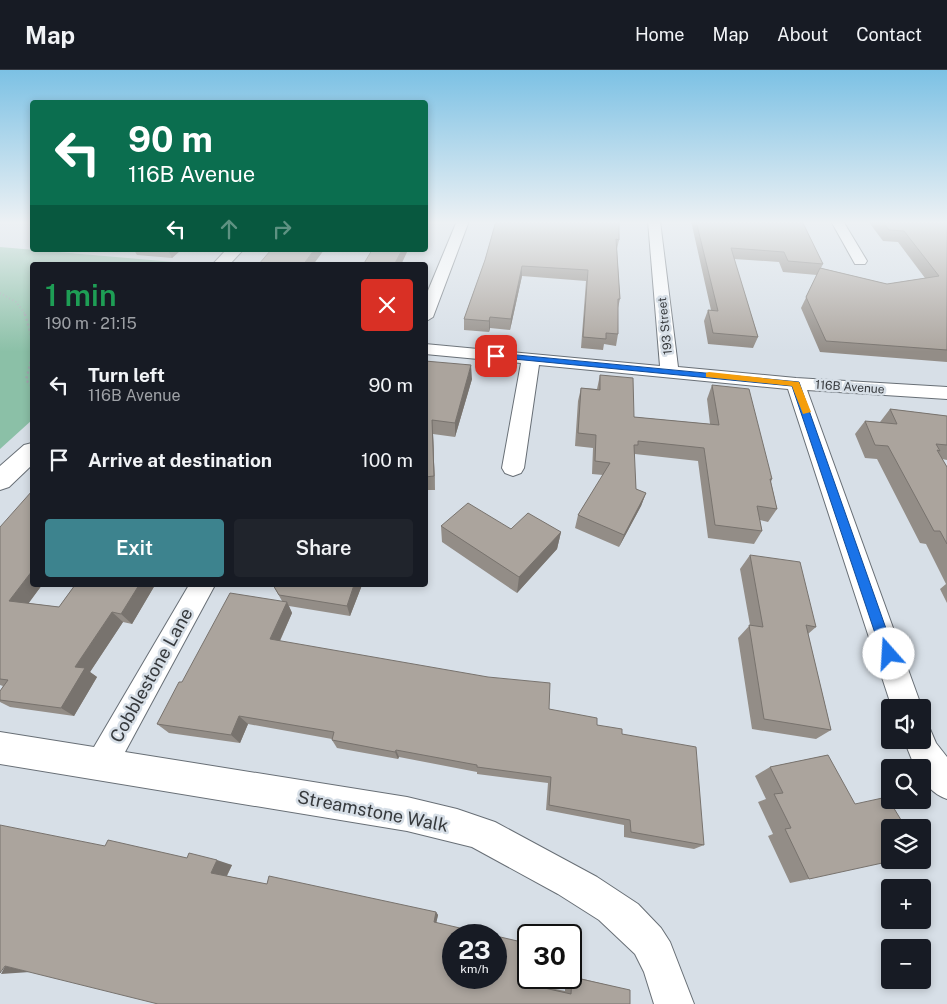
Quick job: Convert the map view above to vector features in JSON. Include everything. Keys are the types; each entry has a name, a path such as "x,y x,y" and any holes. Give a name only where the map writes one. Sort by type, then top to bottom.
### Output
{"main road":[{"path":"0,481 30,453"}],"street":[{"path":"428,309 446,265"},
{"name":"193 Street","path":"658,265 669,371"},
{"name":"116B Avenue","path":"428,349 796,384 947,393"},
{"path":"513,468 531,359"},
{"path":"796,384 904,699"},
{"name":"Cobblestone Lane","path":"101,765 201,587"},
{"name":"Streamstone Walk","path":"0,748 407,814 441,821 474,831 502,844 592,894 625,918 648,941 665,973 674,1004"},
{"path":"923,749 944,780"}],"path":[{"path":"0,293 19,302 23,307 30,331"},
{"path":"30,365 26,380 30,385"}],"green space":[{"path":"0,265 30,265 30,422 0,449"}],"building":[{"path":"483,265 618,265 620,299 618,299 618,334 606,333 606,339 583,337 588,270 522,266 511,319 490,317 489,321 464,319"},
{"path":"707,265 736,265 758,337 713,333 708,310 718,311"},
{"path":"930,265 947,265 947,350 826,341 806,297 820,268 887,284 939,276"},
{"path":"428,361 471,365 455,423 432,420 434,476 428,477"},
{"path":"600,375 633,378 634,417 719,425 712,385 749,389 772,479 770,479 777,509 757,506 762,531 715,525 704,448 638,441 638,445 634,445 636,489 646,493 624,535 578,515 610,463 595,461 596,435 578,433 581,388 600,390"},
{"path":"890,409 947,416 947,445 936,444 940,451 937,450 947,467 947,544 940,531 934,531 888,446 875,445 865,421 897,424"},
{"path":"30,493 30,574 9,601 59,607 74,587 138,587 121,614 112,612 75,667 85,668 61,708 0,700 0,691 8,680 0,679 0,527"},
{"path":"468,503 511,529 528,513 561,532 519,577 441,526"},
{"path":"750,555 800,562 816,627 806,625 831,730 764,719 749,625 763,627"},
{"path":"274,587 353,587 347,606 279,595"},
{"path":"230,593 287,602 270,639 488,677 550,683 549,709 597,718 597,725 622,729 622,734 696,747 704,845 631,832 630,820 549,805 551,777 477,767 477,765 332,740 334,732 239,716 231,735 157,724"},
{"path":"828,755 855,804 881,798 881,809 894,809 900,819 881,819 881,863 809,879 785,829 791,828 774,794 783,793 770,767"},
{"path":"0,825 105,846 108,840 187,858 189,853 217,860 211,873 267,884 269,876 436,912 434,922 443,924 442,989 507,989 507,939 517,941 517,989 549,989 571,994 571,989 582,989 582,979 630,990 630,1004 158,1004 5,966 0,973"}],"slow traffic":[{"path":"709,375 796,384 806,412"}],"route":[{"path":"496,356 796,384 889,654"}]}
